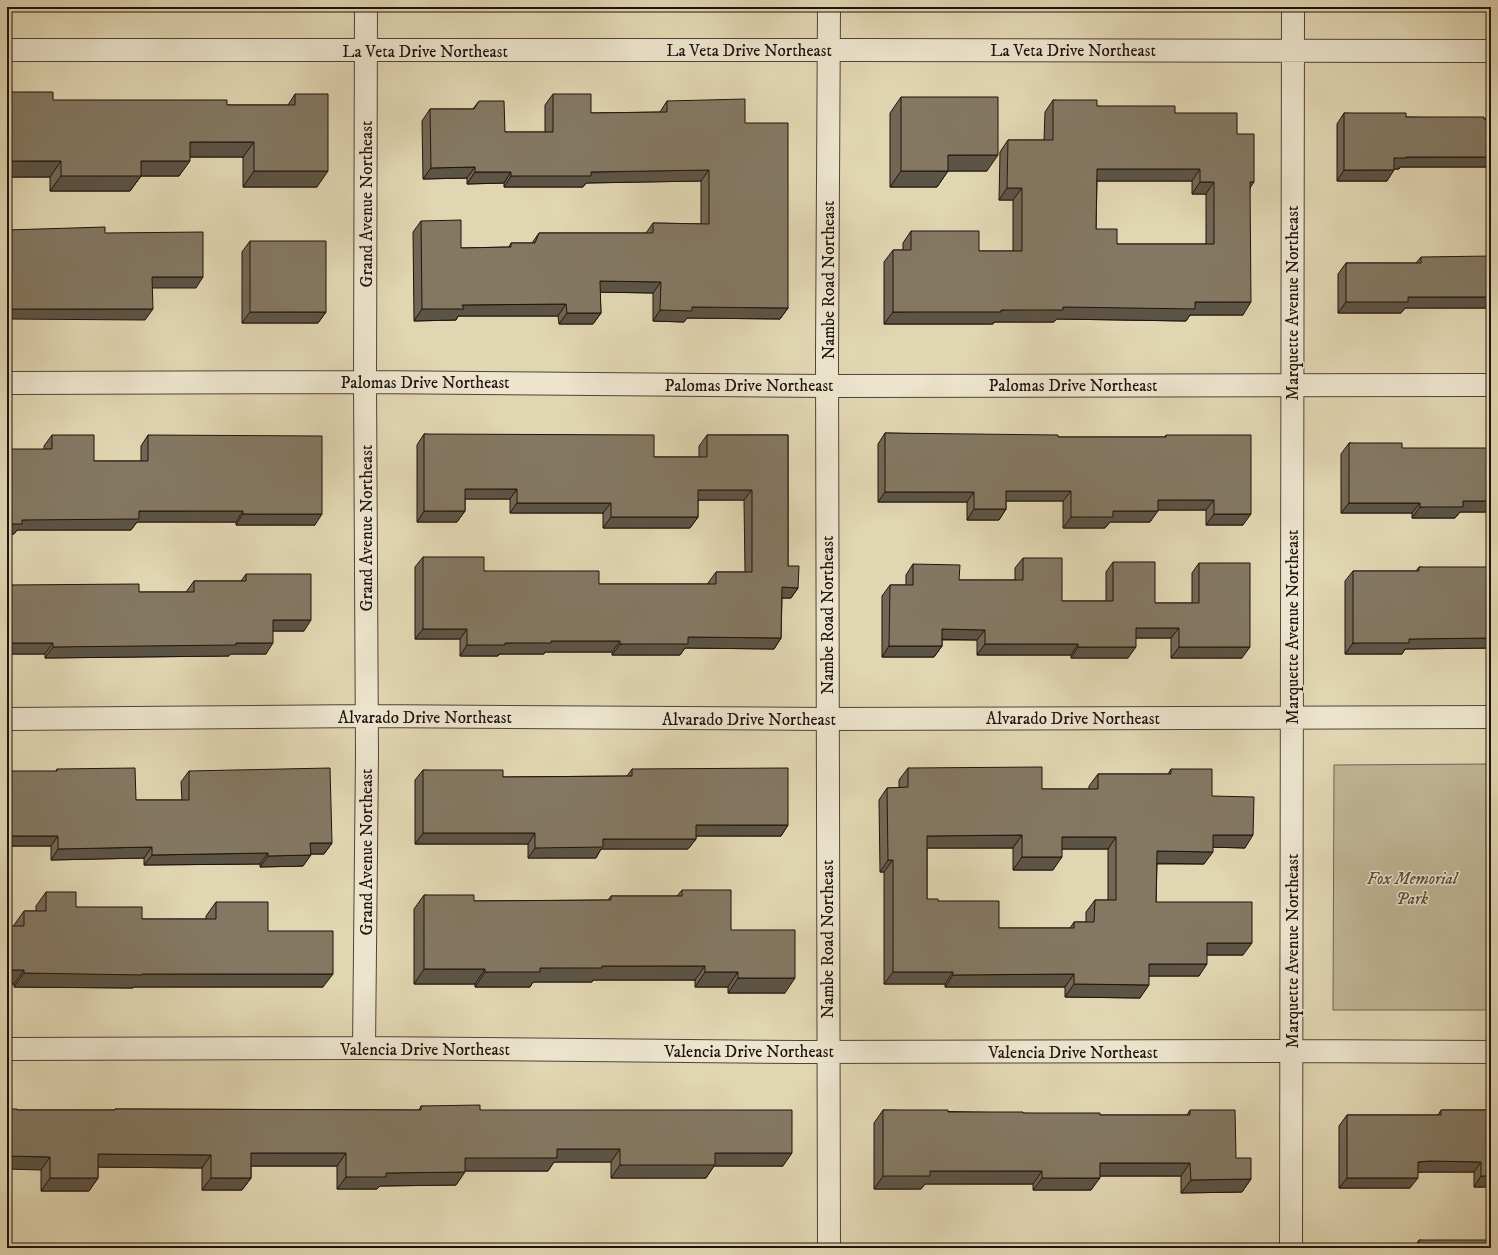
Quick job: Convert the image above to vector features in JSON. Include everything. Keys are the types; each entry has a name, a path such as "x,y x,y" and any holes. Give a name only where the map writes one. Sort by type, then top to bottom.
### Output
{"street":[{"name":"Grand Avenue Northeast","path":"364,1048 366,716 366,7"},
{"name":"Nambe Road Northeast","path":"829,7 827,386 827,1052 829,1248"},
{"name":"Marquette Avenue Northeast","path":"1291,1248 1293,7"},
{"name":"La Veta Drive Northeast","path":"7,50 1491,51"},
{"name":"Palomas Drive Northeast","path":"7,383 365,382 827,386 1491,385"},
{"name":"Alvarado Drive Northeast","path":"7,719 366,716 827,719 1491,717"},
{"name":"Valencia Drive Northeast","path":"7,1049 364,1048 827,1052 1491,1052"}],"green space":[{"name":"Fox Memorial Park","path":"1491,764 1491,1010 1333,1010 1334,765"}],"building":[{"path":"7,92 53,92 53,100 227,100 227,105 295,105 295,94 328,94 328,171 254,171 254,142 190,142 190,161 141,161 141,176 61,176 61,161 7,161"},
{"path":"553,94 591,94 591,113 667,112 667,101 745,99 745,123 788,123 788,308 692,307 692,311 660,310 661,282 600,281 601,313 567,313 566,304 462,305 464,309 422,309 421,221 461,220 461,248 511,247 511,243 535,243 539,233 653,233 653,223 709,224 709,170 591,172 591,176 511,176 511,172 475,172 475,167 431,168 430,109 474,109 479,101 504,101 505,132 553,132"},
{"path":"901,97 998,97 998,155 948,155 948,171 901,171"},
{"path":"1053,100 1097,100 1097,106 1175,106 1175,113 1237,113 1237,134 1254,134 1254,182 1250,182 1251,302 1195,302 1195,309 1063,307 1063,310 1001,310 1001,312 893,312 893,250 911,250 911,231 979,231 979,251 1022,251 1022,188 1007,188 1008,140 1053,140","holes":["1097,169 1200,169 1200,182 1214,182 1214,244 1117,244 1117,229 1096,229"]},
{"path":"1344,113 1406,113 1406,117 1484,117 1484,119 1491,119 1491,157 1394,158 1394,170 1344,170"},
{"path":"105,227 105,233 203,232 203,277 152,277 153,309 7,309 7,230"},
{"path":"250,241 326,241 326,312 250,312"},
{"path":"1491,256 1491,297 1408,297 1408,302 1346,302 1346,263 1421,263 1421,257"},
{"path":"885,433 1058,435 1058,437 1251,435 1251,514 1214,514 1214,500 1158,500 1158,511 1113,511 1113,517 1071,517 1071,491 1006,491 1006,509 974,509 974,492 885,492"},
{"path":"424,434 654,435 654,457 707,457 707,435 788,435 788,566 799,566 798,588 782,587 781,638 688,637 688,644 620,644 620,641 551,641 551,643 467,645 467,629 423,629 423,557 484,557 484,571 599,571 599,584 716,584 716,572 752,572 752,490 698,490 698,517 611,517 611,503 517,503 517,489 465,489 465,511 424,511"},
{"path":"52,435 94,435 94,461 148,461 148,435 322,436 322,514 243,514 243,511 139,511 139,519 22,520 22,524 7,524 7,449 52,449"},
{"path":"1349,443 1402,443 1402,448 1491,448 1491,501 1463,501 1463,507 1420,507 1420,503 1349,503"},
{"path":"1023,558 1062,558 1062,601 1113,601 1113,562 1155,562 1155,603 1199,603 1199,563 1250,563 1250,647 1179,647 1179,628 1136,628 1136,647 1078,647 1078,644 985,644 985,630 942,629 942,646 889,646 890,585 913,585 913,564 960,565 959,580 1023,580"},
{"path":"1419,567 1487,567 1487,574 1491,574 1491,638 1409,639 1409,643 1353,643 1353,571 1419,571"},
{"path":"246,574 311,574 311,620 273,620 273,643 236,643 236,645 53,647 53,643 7,643 7,585 139,584 139,592 194,592 194,581 246,581"},
{"path":"1042,767 1042,789 1098,789 1098,774 1171,774 1171,769 1212,769 1212,796 1254,797 1253,835 1213,835 1213,852 1157,851 1156,902 1252,902 1252,943 1207,943 1207,964 1149,964 1149,985 1074,984 1074,974 953,975 953,972 893,972 893,860 888,860 887,788 908,787 908,768","holes":["1022,835 1022,857 1062,857 1062,837 1116,837 1116,900 1095,900 1094,922 1074,922 1074,928 999,928 999,901 938,901 938,899 927,899 927,836"]},
{"path":"135,768 136,800 189,800 189,771 330,768 332,843 310,843 311,855 268,856 268,853 152,855 152,847 58,849 58,836 7,836 7,771"},
{"path":"788,768 788,825 696,825 696,839 603,839 603,847 535,848 535,833 423,833 423,770 503,770 503,777 632,776 632,769"},
{"path":"682,890 731,890 731,930 795,930 795,978 738,978 738,972 705,972 705,966 602,966 602,968 540,968 540,972 485,972 485,969 424,969 424,895 474,895 474,901 611,900 611,896 682,896"},
{"path":"46,892 76,892 76,907 142,907 142,919 216,919 216,902 268,902 268,931 333,931 333,974 142,975 24,973 24,970 7,970 7,926 24,926 24,911 46,911"},
{"path":"480,1105 480,1110 792,1110 792,1153 715,1153 715,1165 620,1165 620,1149 557,1149 557,1158 465,1158 465,1172 386,1173 386,1177 346,1177 346,1153 251,1153 251,1178 211,1178 211,1155 98,1154 98,1178 50,1178 50,1157 7,1156 7,1109 421,1110 421,1106"},
{"path":"883,1110 1100,1113 1100,1115 1190,1115 1190,1110 1235,1110 1236,1158 1251,1158 1251,1179 1191,1180 1190,1163 1100,1163 1100,1178 1042,1178 1042,1171 930,1171 930,1176 883,1176"},
{"path":"1441,1110 1491,1110 1491,1176 1481,1176 1481,1162 1430,1161 1418,1162 1418,1178 1347,1178 1347,1115 1441,1115"},
{"path":"1419,1240 1491,1240 1491,1248 1419,1248"},
{"path":"712,1247 712,1248 673,1248"}]}
